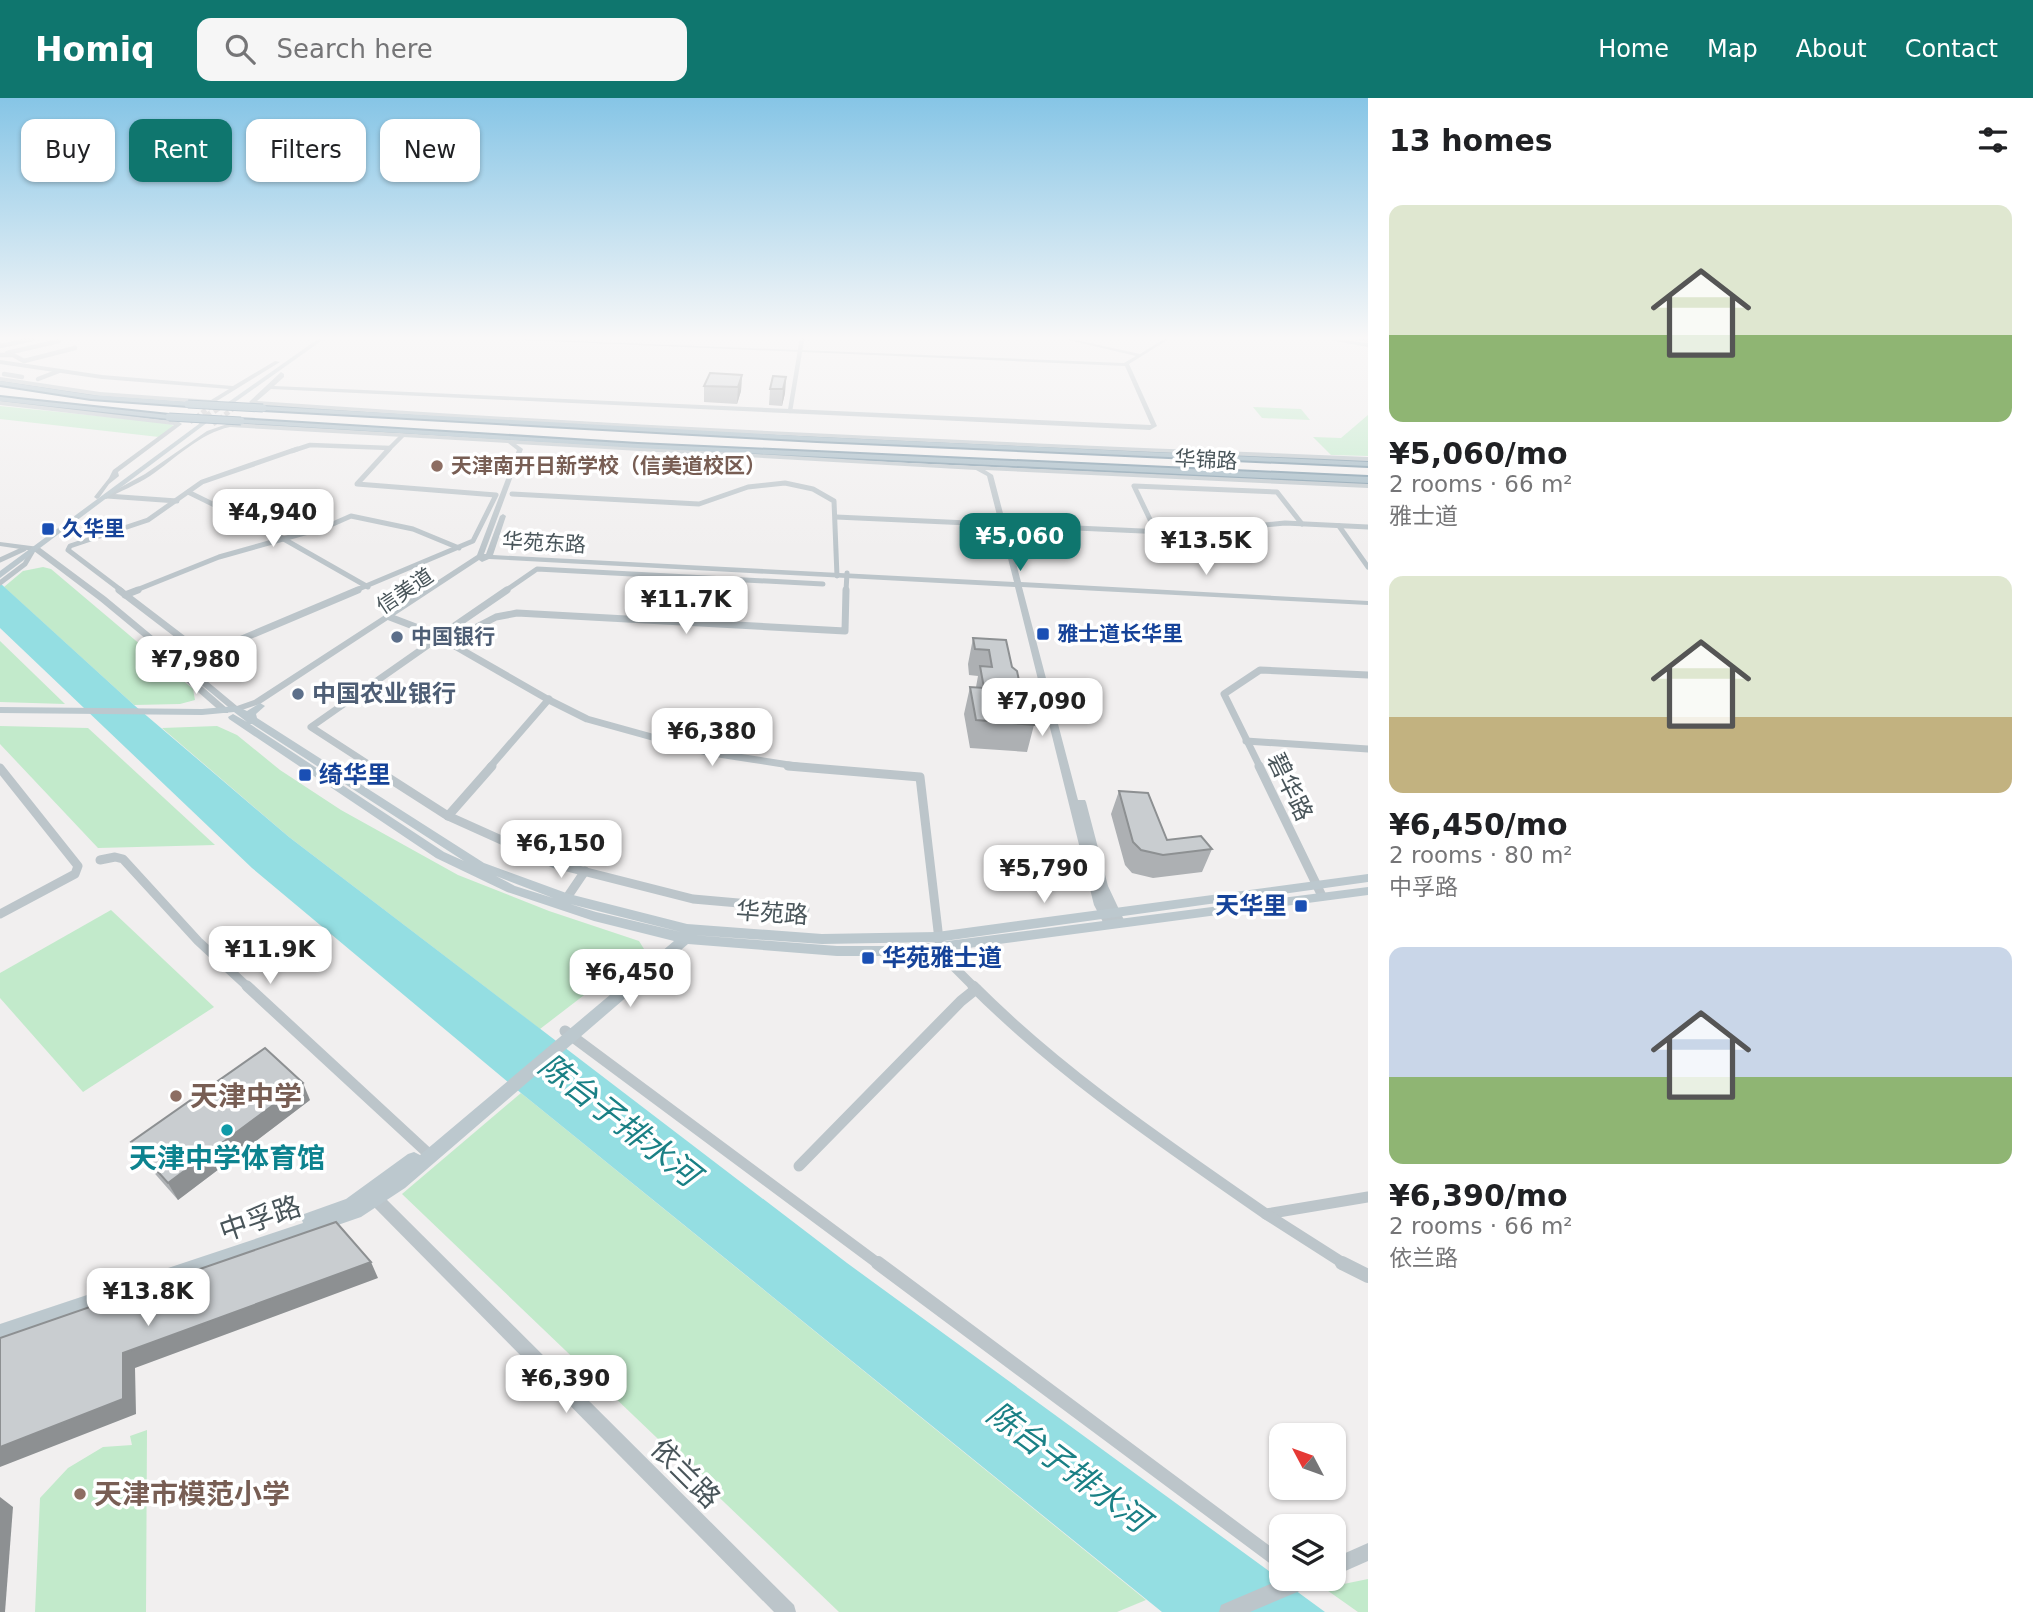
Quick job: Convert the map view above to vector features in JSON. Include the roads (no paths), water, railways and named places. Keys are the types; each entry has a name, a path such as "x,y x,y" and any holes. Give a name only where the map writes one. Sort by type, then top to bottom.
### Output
{"highway":[{"path":"90,410 638,446 1368,483"},
{"path":"291,410 969,447 1368,462"},
{"path":"635,426 676,432"},
{"path":"860,457 909,465"}],"main road":[{"path":"3,573 30,549 202,422"},
{"path":"0,710 160,715 237,714 251,713 260,706"},
{"path":"0,716 67,713"},
{"path":"237,714 339,782 419,841 470,871 687,944 712,937"},
{"path":"237,714 339,782"},
{"path":"1319,890 1368,878"},
{"path":"1108,913 1319,890 1368,891"},
{"path":"563,902 649,920 668,928 678,940"},
{"name":"华苑路","path":"712,937 837,951 890,952 938,942 1086,922 1108,913"},
{"path":"566,1035 678,940 712,937"},
{"name":"中孚路","path":"0,1333 332,1221 373,1196 428,1153 566,1035"},
{"name":"中孚路","path":"0,1326 373,1196"}],"street":[{"path":"67,410 179,424 115,471 102,497"},
{"path":"374,410 635,426 1368,462"},
{"path":"761,410 1150,429 1142,410"},
{"path":"111,479 202,422"},
{"path":"102,497 137,481 202,422"},
{"name":"华锦路","path":"137,481 163,466 213,429 222,426 1002,470 1368,483"},
{"path":"390,448 310,445 202,482 148,520 70,546 68,550 204,655 473,541 496,495 357,484 402,436"},
{"path":"483,558 520,449 508,443"},
{"path":"483,558 512,494 527,449 538,445"},
{"path":"578,447 638,446"},
{"path":"969,447 1042,447"},
{"path":"974,468 990,475 1108,913"},
{"path":"1002,470 996,471 994,475 1004,525"},
{"path":"512,494 699,504 747,487 785,484 813,489 834,501 837,574"},
{"path":"1156,532 1134,486 1277,492 1302,524"},
{"path":"188,492 282,538 368,587"},
{"path":"102,497 177,501"},
{"path":"125,595 219,557 326,527 351,516 412,529 458,548"},
{"path":"836,517 1186,533 1285,523 1368,527"},
{"path":"1339,526 1368,567"},
{"path":"0,545 30,549 103,599 237,714"},
{"path":"0,560 30,549"},
{"name":"华苑东路","path":"483,558 837,574 1022,587"},
{"name":"华苑东路","path":"483,558 837,574"},
{"name":"信美道","path":"237,714 483,558"},
{"path":"805,909 693,899 555,864 448,816 312,727 440,640 537,569 823,584"},
{"path":"0,583 3,573"},
{"path":"440,640 496,617 517,613 845,631 847,575"},
{"name":"华苑东路","path":"847,575 1022,587"},
{"path":"1022,587 1041,585 1368,602"},
{"path":"391,617 440,640 571,712 601,723 699,751 756,763 920,777 938,942 948,961 1017,1030 1113,1108 1189,1163 1335,1260 1368,1276"},
{"name":"信美道","path":"260,706 391,617"},
{"name":"碧华路","path":"1319,890 1224,694 1260,670 1368,675"},
{"path":"448,816 549,699"},
{"path":"1246,741 1368,749"},
{"path":"339,782 368,764"},
{"path":"0,768 78,866 75,874 0,914"},
{"path":"100,860 115,857 123,859 198,941 428,1153"},
{"path":"563,902 585,872"},
{"path":"799,1166 961,1000 976,989"},
{"path":"566,1035 1269,1554"},
{"name":"依兰路","path":"373,1196 787,1612"},
{"path":"1266,1214 1368,1197"},
{"path":"1346,1562 1368,1552"},
{"path":"1228,1612 1277,1591"}],"water":[{"name":"陈台子排水河","path":"0,583 134,705 289,837 847,1263 1269,1571 1269,1591 1296,1591 1325,1612 1162,1612 521,1093 252,868 0,628"}],"tunnel":[{"path":"190,422 206,410"},
{"path":"198,422 216,410"},
{"path":"213,424 232,410"}],"place":[{"name":"天津南开日新学校（信美道校区）","path":"437,466"},
{"name":"久华里","path":"48,529"},
{"name":"雅士道长华里","path":"1043,634"},
{"name":"中国银行","path":"397,637"},
{"name":"中国农业银行","path":"298,694"},
{"name":"绮华里","path":"305,775"},
{"name":"天华里","path":"1301,906"},
{"name":"华苑雅士道","path":"868,958"},
{"name":"天津中学","path":"176,1096"},
{"name":"天津中学体育馆","path":"227,1130"},
{"name":"天津市模范小学","path":"80,1494"}]}
